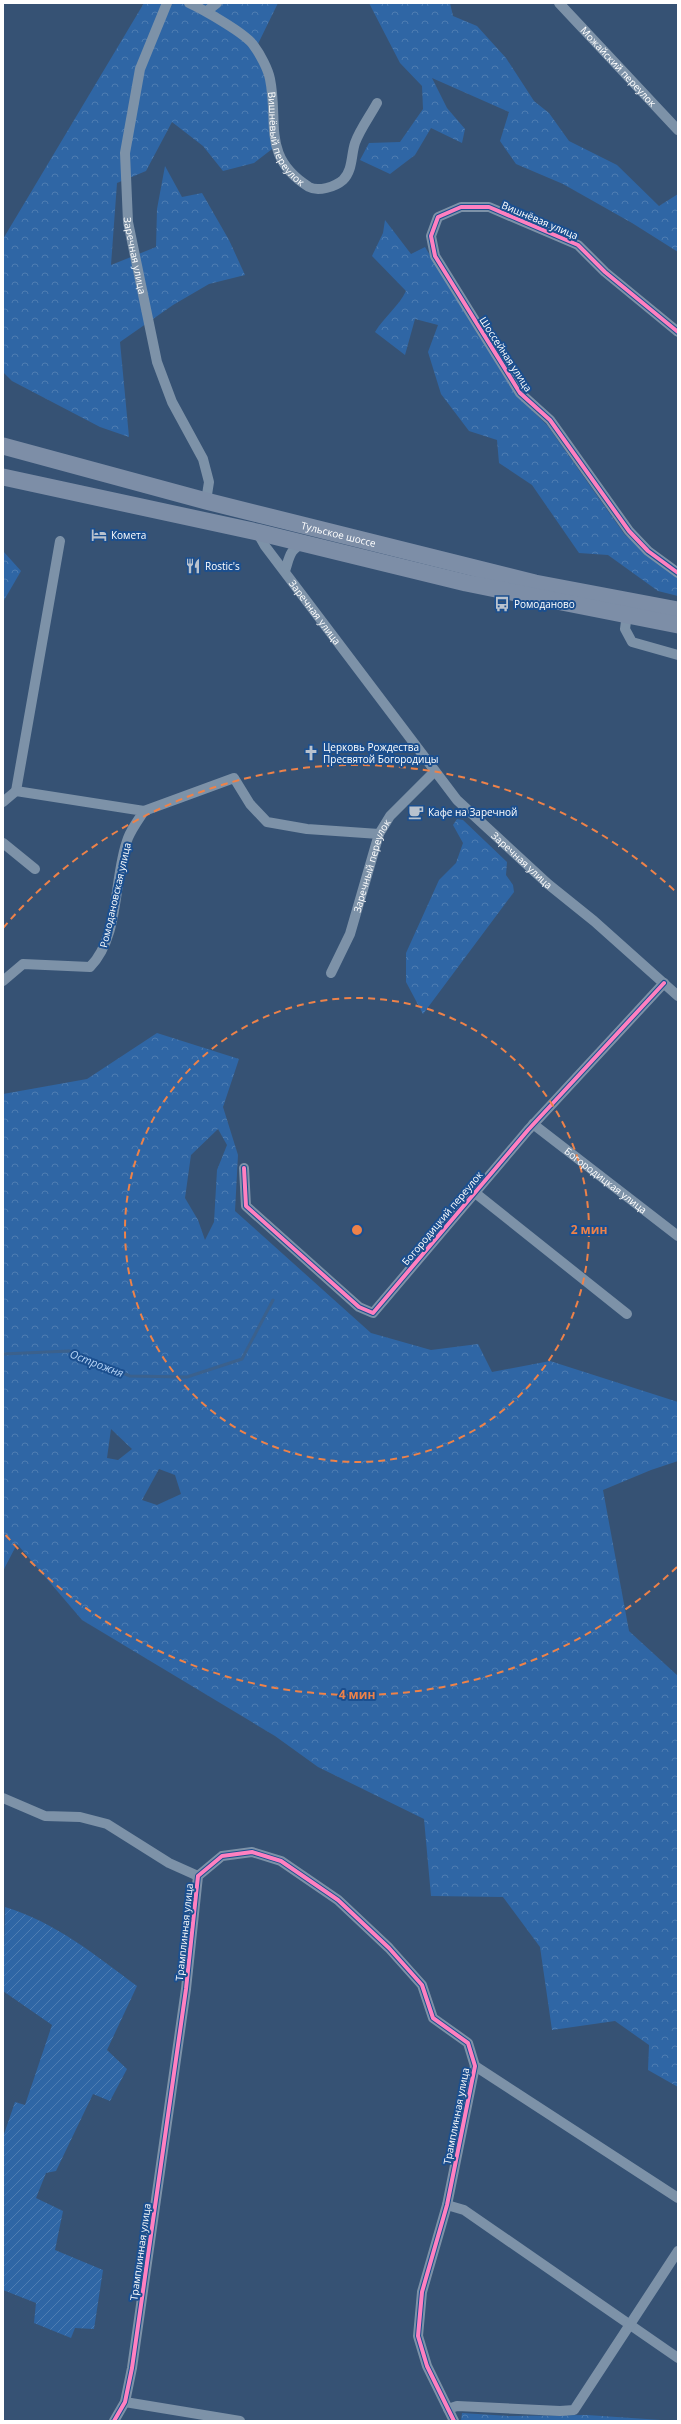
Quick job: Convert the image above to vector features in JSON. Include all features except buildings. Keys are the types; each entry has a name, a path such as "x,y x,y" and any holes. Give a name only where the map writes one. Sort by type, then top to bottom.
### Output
{"main road":[{"name":"Тульское шоссе","path":"3,446 206,501 535,583 678,610"},
{"name":"Тульское шоссе","path":"3,477 257,532 466,583 678,625"}],"street":[{"name":"Заречная улица","path":"167,3 140,69 125,153 128,222 157,362 172,402 203,459 209,482 206,501"},
{"name":"Вишнёвый переулок","path":"189,3 208,11 254,45 270,78 273,133 280,159 297,179 314,190 324,188 343,180 352,164 355,143 377,103"},
{"path":"208,11 217,3"},
{"name":"Можайский переулок","path":"559,3 678,130"},
{"name":"Вишнёвая улица","path":"438,217 461,207 489,207 578,245 605,272 678,332"},
{"name":"Шоссейная улица","path":"438,217 431,236 435,256 520,393 550,420 634,536 648,551 678,573"},
{"name":"Заречная улица","path":"257,532 265,546 434,772 457,800 536,873 678,996"},
{"path":"3,802 16,791 60,541"},
{"path":"285,571 292,551 298,545 308,544"},
{"path":"627,614 625,629 632,642 678,655"},
{"name":"Заречный переулок","path":"331,974 350,934 379,834 390,816 434,772"},
{"path":"16,791 144,811 234,778 250,804 267,822 307,829 379,834"},
{"name":"Ромодановская улица","path":"3,981 23,964 90,967 100,956 107,937 128,838 144,811"},
{"path":"3,844 34,869"},
{"name":"Богородицкий переулок","path":"244,1168 246,1206 359,1307 373,1314 474,1192 533,1124 664,983"},
{"name":"Богородицкая улица","path":"533,1124 678,1236"},
{"name":"Богородицкий переулок","path":"474,1192 627,1314"},
{"path":"3,1798 45,1816 80,1817 107,1824 169,1863 198,1876"},
{"name":"Трамплинная улица","path":"114,2421 125,2402 132,2368 186,1989 198,1876 222,1856 252,1852 281,1861 338,1900 390,1948 422,1985 433,2018 468,2044 474,2066 447,2205 422,2292 418,2336 427,2366 454,2421"},
{"name":"Трамплинная улица","path":"474,2066 678,2198"},
{"path":"447,2205 464,2210 678,2358"},
{"path":"448,2409 457,2406 560,2411 574,2410 678,2251"},
{"path":"125,2402 240,2421"}],"green space":[{"path":"144,3 278,3 255,50 268,86 276,146 254,163 223,171 203,146 172,122 146,171 117,183 111,265 156,247 157,209 165,166 182,197 202,193 229,240 245,275 209,284 173,305 120,342 129,437 100,427 12,381 3,372 3,239"},
{"path":"369,3 450,3 453,16 477,26 506,58 534,101 549,113 569,141 617,165 659,206 678,194 678,252 632,223 563,184 516,164 500,141 509,112 432,78 447,108 465,129 462,143 431,128 415,155 390,174 360,160 369,143 400,142 423,109 422,86 400,63"},
{"path":"385,220 411,254 425,247 515,394 547,425 625,535 678,578 678,596 658,591 608,555 579,553 532,485 499,463 497,440 469,431 441,394 428,352 438,325 415,319 405,355 375,332 406,291 372,256 383,233"},
{"path":"3,551 21,571 3,602"},
{"path":"457,819 463,820 507,862 506,875 513,885 514,892 423,1014 406,982 406,953 439,880 456,863 463,843 453,825"},
{"path":"157,1033 239,1059 223,1107 238,1155 235,1211 371,1333 431,1350 478,1344 492,1372 550,1361 678,1402 678,1461 651,1470 603,1490 629,1631 678,1676 678,2087 648,2070 649,2045 615,2021 552,2030 540,1947 503,1897 431,1896 424,1819 318,1767 275,1736 82,1620 17,1544 3,1571 3,1094 87,1079","holes":["218,1129 227,1145 217,1170 214,1222 205,1240 198,1220 185,1198 191,1155","111,1429 132,1449 118,1460 107,1458","159,1469 175,1475 181,1494 157,1505 142,1500"]},
{"path":"5,1907 23,1913 58,1930 90,1951 137,1986 107,2050 127,2069 110,2101 93,2094 56,2171 46,2173 36,2198 63,2211 55,2250 103,2270 94,2329 75,2328 71,2338 34,2323 36,2303 3,2290 3,2137 15,2102 25,2105 52,2025 3,1991"},
{"path":"462,2413 509,2416 587,2415 676,2421 461,2421"}],"waterway":[{"name":"Острожня","path":"3,1354 69,1351 130,1376 187,1377 242,1359 273,1300"}],"cycle path":[{"path":"678,332 605,272 578,245 489,207 461,207 438,217 431,236 435,256 520,393 550,420 629,531 648,551 678,573"},
{"path":"244,1168 246,1206 359,1307 373,1313 528,1130 664,983"},
{"path":"114,2421 125,2402 132,2368 186,1989 198,1876 222,1856 252,1852 281,1861 338,1900 389,1948 422,1985 433,2018 468,2043 475,2066 447,2205 422,2292 418,2336 427,2366 454,2421"}],"place":[{"name":"Комета","path":"99,535"},
{"name":"Rostic's","path":"193,566"},
{"name":"Ромоданово","path":"502,604"},
{"name":"Церковь Рождества Пресвятой Богородицы","path":"311,753"},
{"name":"Кафе на Заречной","path":"416,812"}]}
